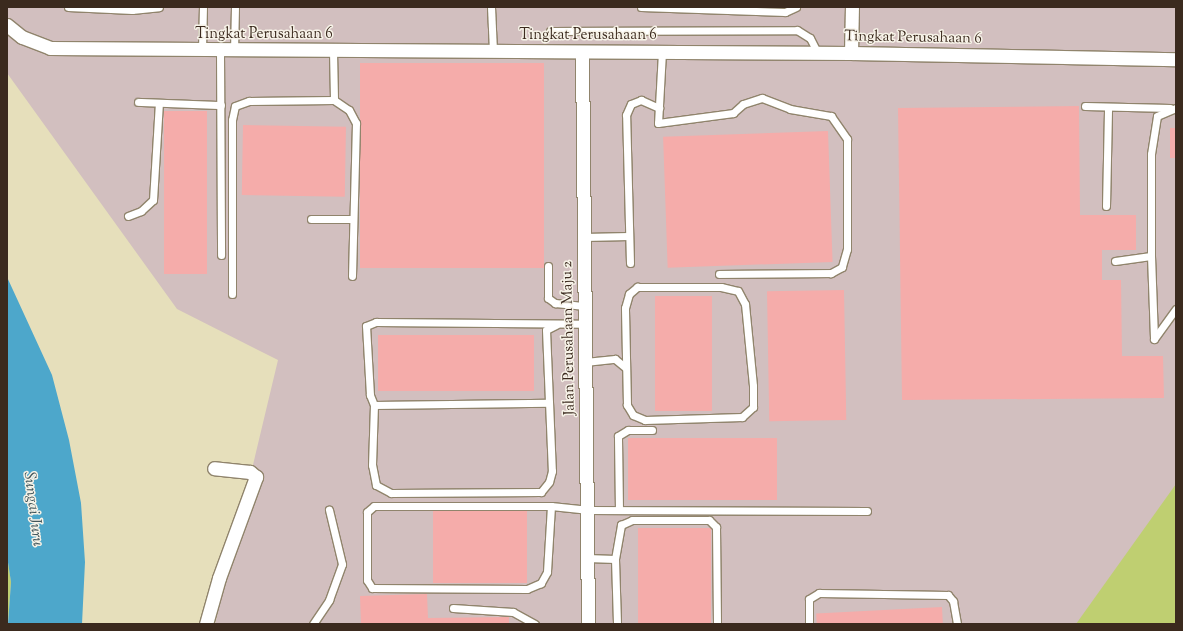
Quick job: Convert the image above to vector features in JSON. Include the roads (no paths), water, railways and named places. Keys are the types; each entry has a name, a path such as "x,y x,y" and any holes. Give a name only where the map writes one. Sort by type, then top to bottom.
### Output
{"street":[{"path":"851,53 852,7"},
{"name":"Tingkat Perusahaan 6","path":"7,25 22,37 50,48 234,51 818,52 1176,59"},
{"name":"Jalan Perusahaan Maju 2","path":"582,52 588,624"},
{"path":"206,624 219,578 256,477 250,472 214,468"}],"lane":[{"path":"68,7 132,10 159,7"},
{"path":"202,50 203,7"},
{"path":"234,51 235,7"},
{"path":"491,7 493,52"},
{"path":"641,7 785,12 796,7"},
{"path":"550,31 797,30 810,38 818,52"},
{"path":"220,50 221,255"},
{"path":"333,51 334,100"},
{"path":"662,52 658,123 733,113 743,104 762,98 790,109 831,116 847,139 847,249 842,267 831,273 719,274"},
{"path":"232,294 232,120 235,106 249,101 334,100 349,110 356,123 352,276"},
{"path":"630,263 626,115 632,104 641,100 659,108"},
{"path":"138,102 221,105"},
{"path":"128,216 141,211 153,200 159,103"},
{"path":"1085,106 1174,108"},
{"path":"1106,206 1108,107"},
{"path":"1174,108 1157,116 1154,139 1151,256 1154,339 1176,309"},
{"path":"311,219 353,219"},
{"path":"584,237 629,236"},
{"path":"1115,261 1151,256"},
{"path":"548,266 548,298 555,303 585,306"},
{"path":"586,362 615,359 625,367 628,385 627,406 633,415 645,420 742,417 753,407 753,386 745,304 738,291 721,287 637,287 629,294 626,308 625,367"},
{"path":"556,325 546,330 552,471 549,482 541,492 391,493 376,485 372,465 374,405 370,395 366,326 376,322 556,325 585,324"},
{"path":"374,405 549,403"},
{"path":"619,510 618,436 628,430 652,430"},
{"path":"551,506 547,572 541,583 527,589 372,588 367,580 367,512 374,506 551,506 587,510 867,511"},
{"path":"314,624 329,600 342,564 329,510"},
{"path":"617,624 615,559 621,525 632,520 709,520 716,528 717,624"},
{"path":"588,558 615,559"},
{"path":"809,624 809,599 819,593 948,595 954,600 957,624"},
{"path":"453,608 513,612 535,624"}],"water":[{"name":"Sungai Juru","path":"7,277 52,375 69,440 81,503 85,562 82,624 8,624 11,582 7,556"}]}
